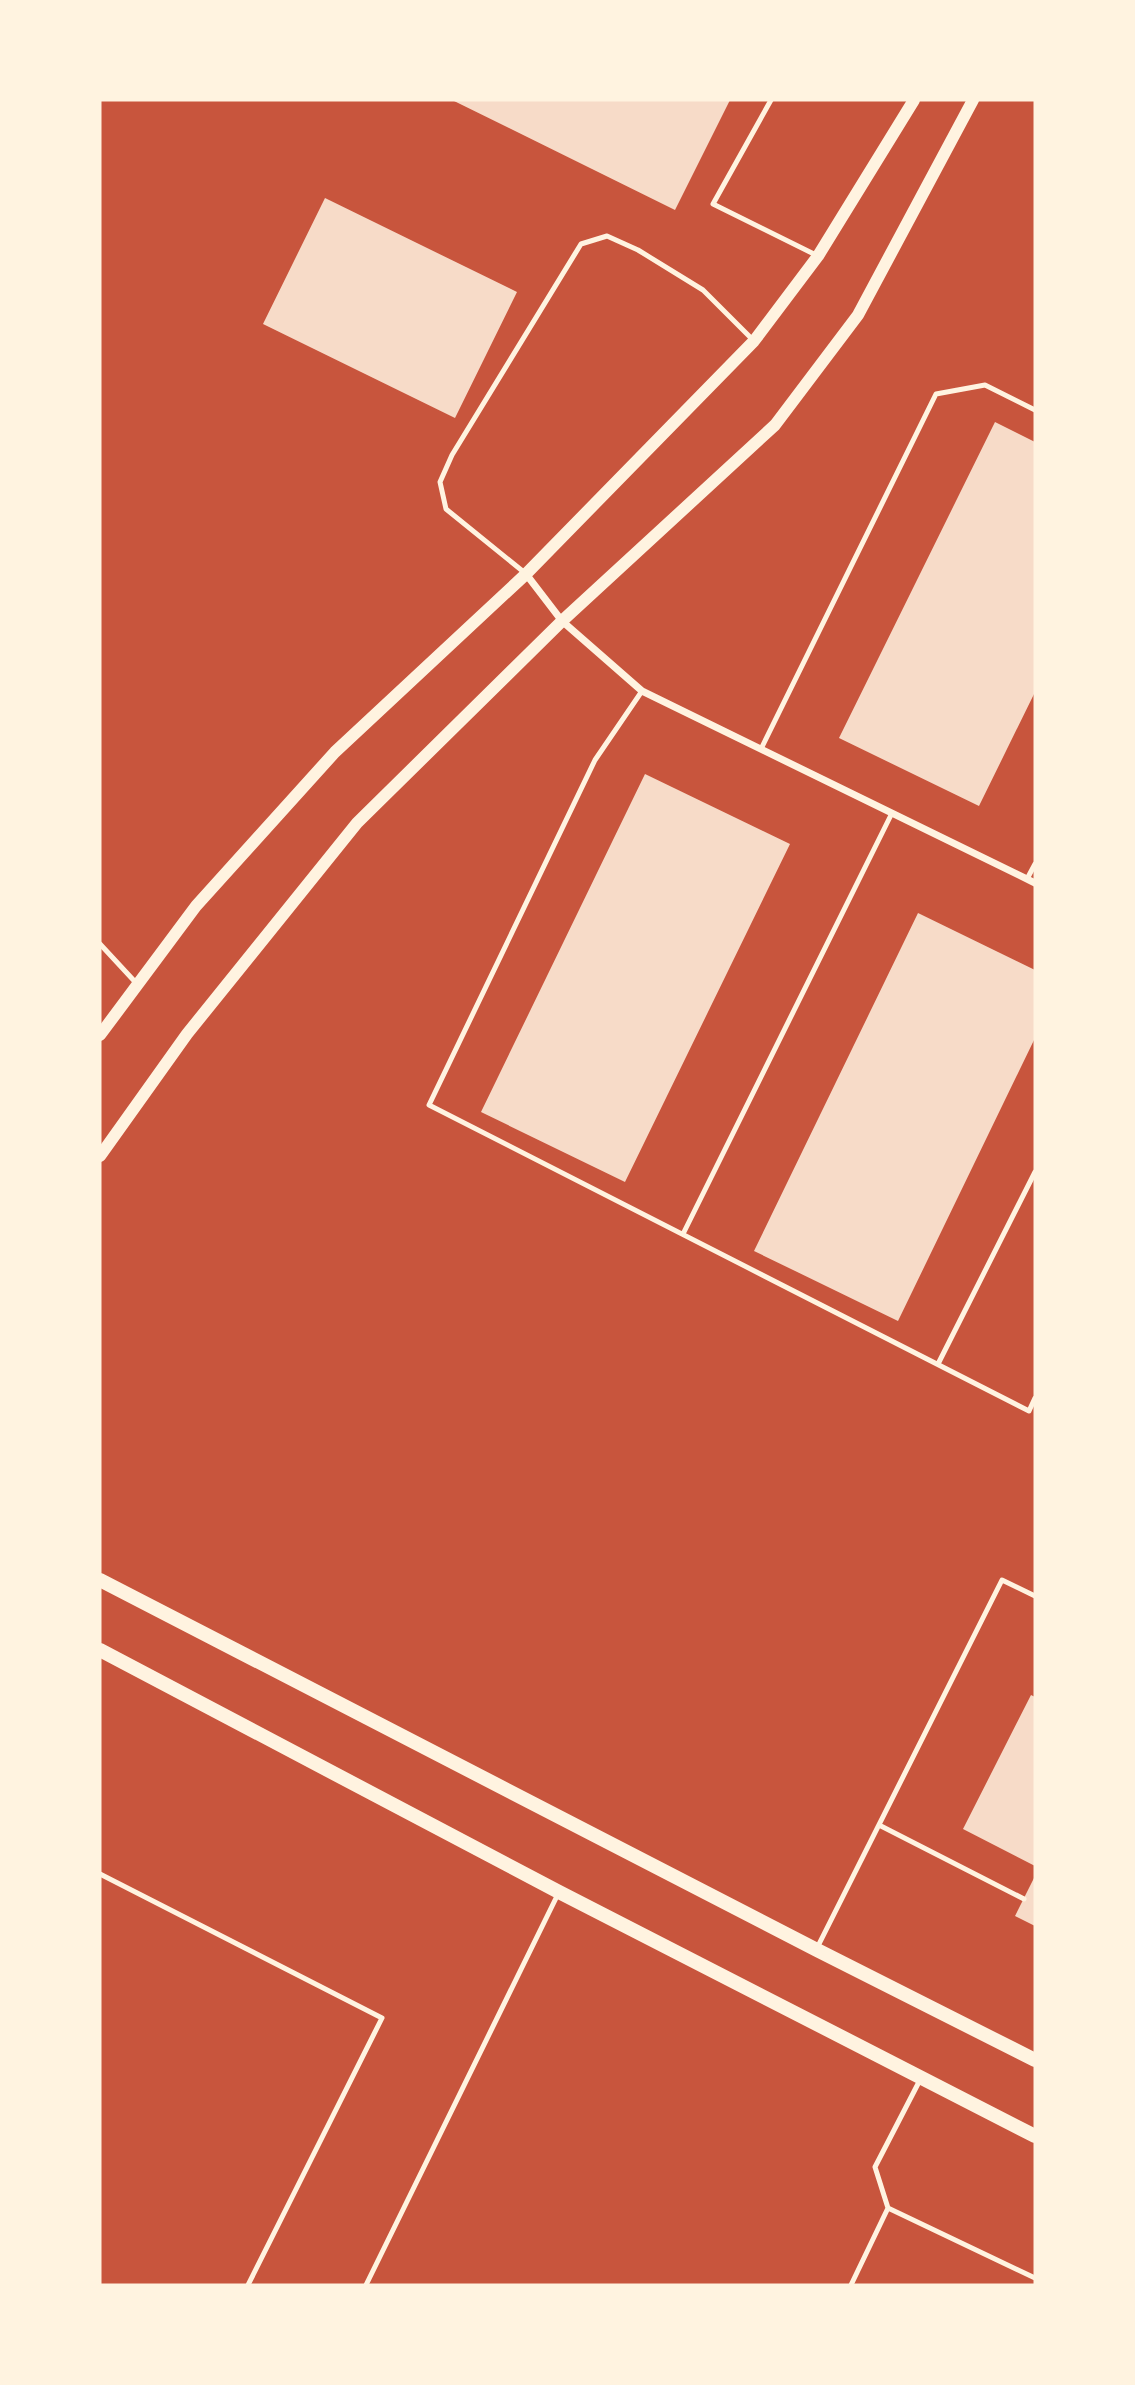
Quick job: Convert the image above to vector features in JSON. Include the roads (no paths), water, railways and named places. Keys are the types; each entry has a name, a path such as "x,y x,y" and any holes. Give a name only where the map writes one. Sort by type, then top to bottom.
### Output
{"main road":[{"path":"100,1580 1035,2060"},
{"path":"100,1650 559,1892 1035,2136"}],"street":[{"path":"100,1035 196,906 335,752 526,574 754,341 818,256 914,100"},
{"path":"100,1156 187,1034 357,823 562,621 775,425 858,315 974,100"},
{"path":"526,574 562,621 642,691 1031,881"}],"lane":[{"path":"771,100 713,204 818,256"},
{"path":"526,574 446,509 440,482 452,455 580,244 607,236 638,250 704,290 754,341"},
{"path":"761,749 936,394 985,385 1035,410"},
{"path":"642,691 595,760 429,1105 1032,1412 1035,1398"},
{"path":"682,1234 892,813"},
{"path":"1031,881 1035,864"},
{"path":"100,944 138,985"},
{"path":"938,1364 1035,1172"},
{"path":"817,1950 1002,1580 1035,1596"},
{"path":"879,1825 1024,1899"},
{"path":"100,1874 382,2018 248,2285"},
{"path":"366,2285 559,1892"},
{"path":"851,2285 888,2208 875,2167 921,2078"},
{"path":"888,2208 1035,2278"}]}
